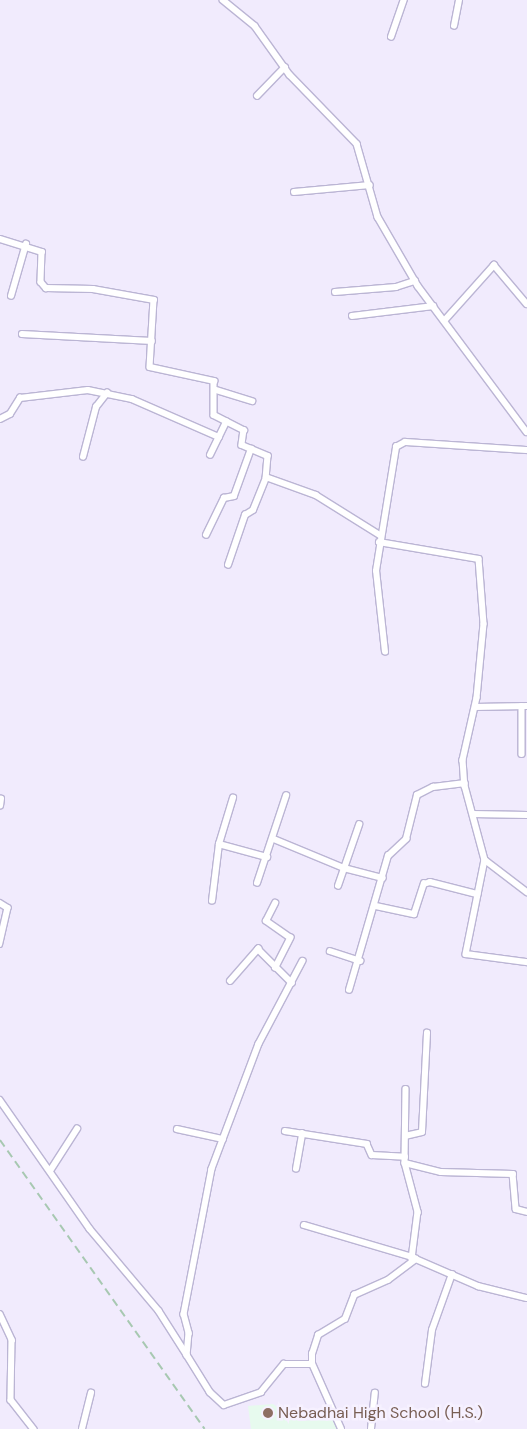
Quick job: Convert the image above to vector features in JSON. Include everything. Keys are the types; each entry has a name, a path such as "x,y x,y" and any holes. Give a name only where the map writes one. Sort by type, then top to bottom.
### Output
{"street":[{"path":"223,0 256,26 285,67 357,144 378,217 433,306 527,432"},
{"path":"391,37 404,0"},
{"path":"454,26 459,0"},
{"path":"257,96 285,67"},
{"path":"294,192 370,185"},
{"path":"0,239 26,244 43,254 40,277 46,288 93,289 154,300 153,370 210,379 216,390 214,415 244,430 241,444 268,456 266,477 253,510 245,515 228,565"},
{"path":"11,296 26,244"},
{"path":"444,321 494,265 527,304"},
{"path":"335,292 396,287 416,281"},
{"path":"352,316 433,306"},
{"path":"22,334 152,341"},
{"path":"0,418 10,414 20,398 82,390 107,393 136,400 219,437"},
{"path":"216,390 252,401"},
{"path":"83,457 96,408 107,393"},
{"path":"210,455 226,422"},
{"path":"385,652 376,572 394,452 400,443 527,450"},
{"path":"206,535 224,498 234,496 251,449"},
{"path":"266,477 316,495 380,538 479,559 484,624 475,707 463,760 465,784 485,860 466,954 527,962"},
{"path":"475,707 524,706 522,754"},
{"path":"349,990 360,961 390,850 408,835 419,792 465,784"},
{"path":"257,883 274,838 286,796"},
{"path":"212,901 219,844 233,798"},
{"path":"0,806 1,799"},
{"path":"473,814 527,815"},
{"path":"338,886 359,825"},
{"path":"274,838 344,868 383,878"},
{"path":"219,844 267,857"},
{"path":"485,860 527,892"},
{"path":"376,906 414,914 424,884 430,882 477,894"},
{"path":"0,903 8,908 0,944"},
{"path":"275,903 266,921 290,938 275,968"},
{"path":"230,981 254,950 261,951 275,968 292,983"},
{"path":"330,951 360,961"},
{"path":"188,1355 190,1332 184,1314 190,1277 223,1139 259,1044 303,961"},
{"path":"405,1136 422,1132 427,1034"},
{"path":"341,1429 312,1364 318,1335 345,1319 351,1297 388,1280 412,1258 418,1212 405,1160 406,1089"},
{"path":"0,1100 50,1171 188,1355 210,1392 224,1406 261,1392 284,1364 312,1364"},
{"path":"50,1171 77,1129"},
{"path":"177,1129 223,1139"},
{"path":"285,1131 367,1144 372,1155 405,1160 441,1172 513,1174 516,1209 527,1212"},
{"path":"296,1169 302,1134"},
{"path":"304,1225 412,1258 452,1274 527,1298"},
{"path":"425,1384 432,1330 452,1274"},
{"path":"0,1314 12,1340 11,1400 34,1429"},
{"path":"82,1429 91,1393"},
{"path":"371,1429 375,1393"}],"shaded area":[{"name":"Nebadhai High School (H.S.)","path":"273,1404 299,1421 335,1419 338,1429 251,1429 248,1406"}],"railway":[{"path":"0,1140 205,1429"}],"place":[{"name":"Nebadhai High School (H.S.)","path":"268,1413"}]}
